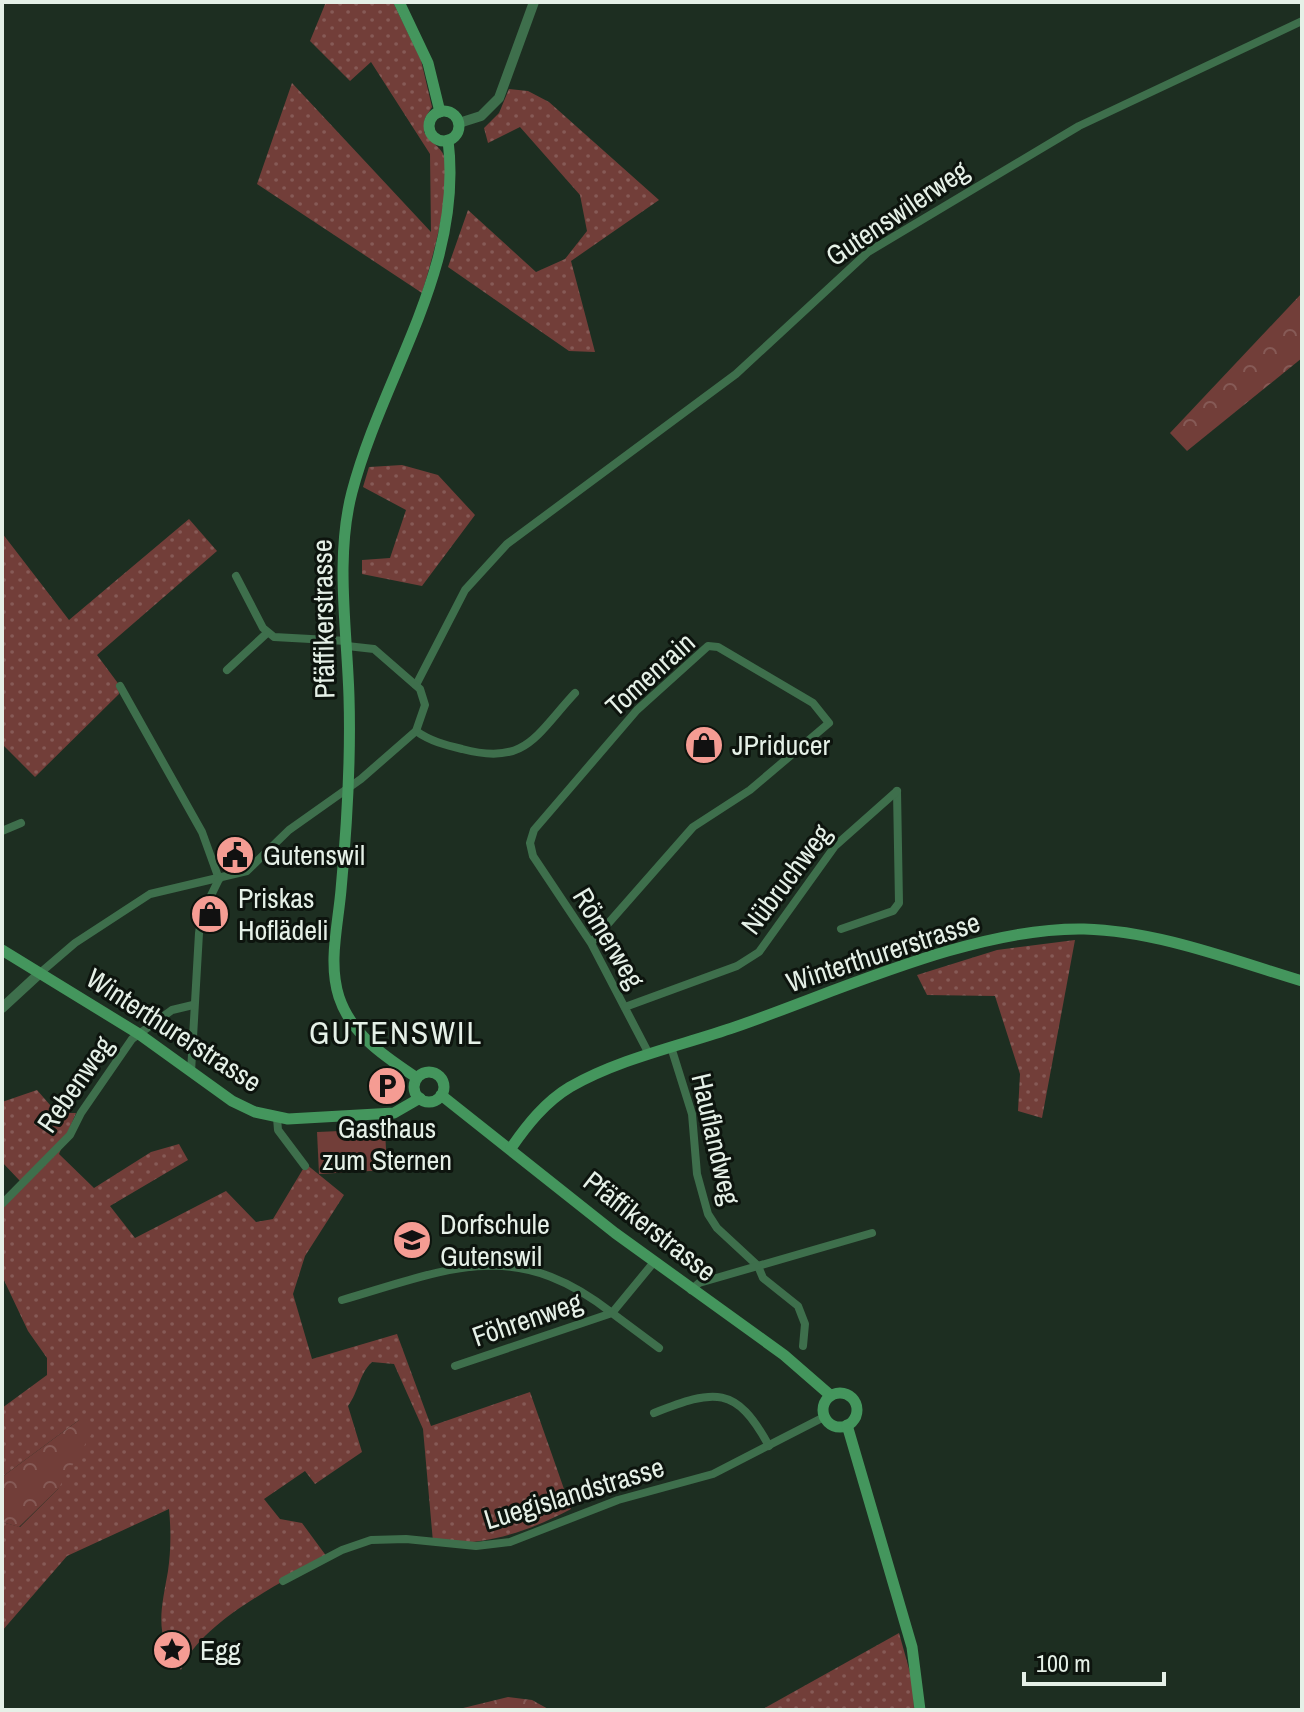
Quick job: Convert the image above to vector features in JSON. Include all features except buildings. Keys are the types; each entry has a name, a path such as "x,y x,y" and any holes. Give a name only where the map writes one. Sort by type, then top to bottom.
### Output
{"main road":[{"path":"399,2 428,63 440,112 450,112 459,123 458,132 448,140"},
{"name":"Pfäffikerstrasse","path":"417,1078 361,1035 344,1009 336,983 334,954 350,787 344,550 349,503 436,270 451,184 448,140 440,140 431,132 431,120 440,112"},
{"name":"Winterthurerstrasse","path":"511,1148 543,1108 568,1088 649,1054 925,961 1000,939 1045,931 1102,930 1151,938 1302,981"},
{"name":"Winterthurerstrasse","path":"2,950 142,1032 191,1072 244,1108 277,1118 394,1113 420,1098"},
{"path":"427,1072 438,1075 444,1084 441,1095 431,1101 420,1098 415,1087 417,1078 427,1072"},
{"name":"Pfäffikerstrasse","path":"441,1095 654,1262 784,1355 830,1395 843,1393 854,1400 856,1415 847,1425 912,1647 920,1710"},
{"path":"830,1395 822,1409 824,1417 834,1426 847,1425"}],"street":[{"path":"459,123 481,116 499,98 534,2"},
{"name":"Gutenswilerweg","path":"416,685 454,606 485,566 525,529 608,472 736,374 825,288 878,245 1079,126 1302,21"},
{"path":"2,1008 60,954 137,900 177,885 247,871 289,830 350,787 416,731 425,705 416,685 374,649 288,640 267,633 236,576"},
{"path":"227,670 267,633"},
{"name":"Tomenrain","path":"530,845 534,830 637,710 708,646 718,647 813,703 829,723 750,790 693,827 591,943"},
{"path":"120,686 202,832 219,879 200,921 191,1072"},
{"path":"416,731 436,743 487,756 508,755 529,743 575,693"},
{"name":"Nübruchweg","path":"625,1007 737,966 759,952 840,839 897,791 899,903 893,911 841,929"},
{"path":"2,831 21,823"},
{"name":"Römerweg","path":"530,845 533,856 591,943 649,1054"},
{"name":"Rebenweg","path":"2,1204 70,1135 94,1093 142,1032 172,1010 193,1005"},
{"name":"Hauflandweg","path":"671,1047 692,1114 697,1174 708,1214 717,1228 758,1266 763,1278 798,1306 805,1324 803,1346"},
{"path":"277,1118 278,1130 305,1166"},
{"path":"691,1290 699,1283 872,1233"},
{"path":"612,1313 654,1262"},
{"path":"342,1300 443,1270 496,1265 553,1276 582,1291 659,1348"},
{"name":"Föhrenweg","path":"455,1366 612,1313"},
{"path":"654,1413 690,1401 727,1398 749,1411 769,1446"},
{"name":"Luegislandstrasse","path":"283,1581 342,1550 371,1540 406,1539 476,1546 510,1542 596,1507 713,1474 824,1417"}],"green space":[{"path":"326,2 393,2 421,60 432,107 425,118 424,132 444,156 446,169 444,204 422,293 257,184 292,83 431,232 430,154 371,62 350,81 310,41"},
{"path":"509,89 528,91 549,102 659,200 571,261 595,352 569,351 448,267 468,210 536,272 565,259 587,231 580,195 520,127 488,143 484,128 499,113"},
{"path":"1302,293 1302,358 1187,451 1170,433"},
{"path":"402,465 438,475 475,515 422,586 362,574 362,560 390,558 406,510 363,487 369,467"},
{"path":"189,519 217,551 97,655 120,686 119,694 35,777 2,744 2,533 69,620"},
{"path":"1075,940 1042,1118 1018,1111 1020,1074 995,996 927,995 917,975 997,950"},
{"path":"37,1090 57,1113 76,1113 59,1154 94,1188 151,1152 179,1144 188,1160 110,1206 135,1238 226,1191 256,1222 273,1219 306,1164 344,1195 305,1256 293,1294 312,1359 397,1334 431,1426 530,1392 571,1509 505,1536 470,1542 433,1542 423,1429 394,1364 372,1362 348,1406 362,1452 315,1484 305,1471 264,1499 280,1519 302,1523 327,1557 224,1619 191,1652 181,1670 166,1646 161,1623 170,1556 169,1509 67,1556 2,1631 2,1522 20,1527 58,1489 79,1420 2,1477 2,1408 47,1375 47,1358 28,1331 2,1276 2,1202 20,1181 2,1162 2,1102"},
{"path":"385,1129 387,1170 319,1174 317,1132"},
{"path":"79,1420 91,1423 92,1433 58,1489 19,1527 2,1522 2,1477"},
{"path":"899,1633 913,1683 914,1710 761,1710"},
{"path":"508,1697 532,1700 550,1710 455,1710"}],"place":[{"name":"JPriducer","path":"704,745"},
{"name":"Gutenswil","path":"235,855"},
{"name":"Priskas Hoflädeli","path":"210,914"},
{"name":"Gasthaus zum Sternen","path":"387,1086"},
{"name":"Dorfschule Gutenswil","path":"412,1240"},
{"name":"Egg","path":"172,1650"}],"district":[{"name":"GUTENSWIL","path":"396,1033"}]}
